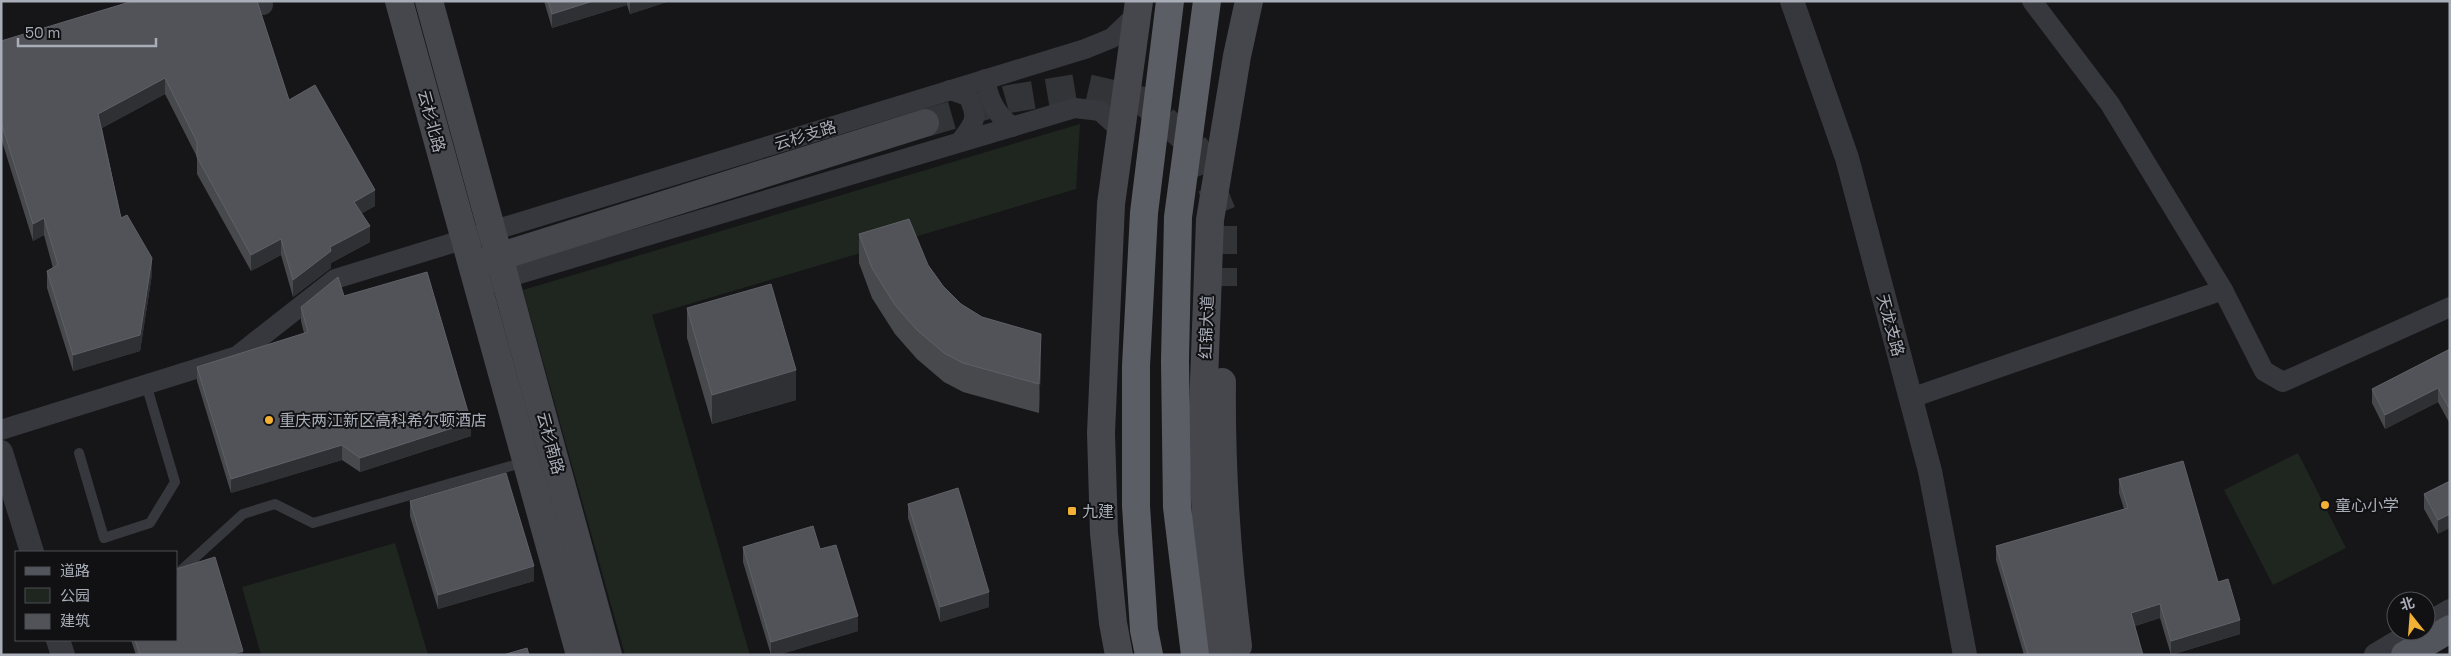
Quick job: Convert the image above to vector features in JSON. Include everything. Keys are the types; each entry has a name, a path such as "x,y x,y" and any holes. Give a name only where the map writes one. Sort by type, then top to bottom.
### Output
{"highway":[{"path":"1149,655 1144,630 1136,506 1136,366 1144,213 1170,1"},
{"name":"红锦大道","path":"1195,655 1178,507 1175,361 1178,217 1207,1"}],"main road":[{"name":"云杉北路","path":"399,1 472,264"},
{"name":"云杉北路","path":"429,1 500,255"},
{"name":"红锦大道","path":"1221,655 1209,582 1202,435 1209,249 1212,210 1237,56 1249,1"},
{"path":"1119,655 1104,533 1101,433 1111,204 1138,8"},
{"path":"472,264 924,122"},
{"name":"云杉南路","path":"500,255 608,655"},
{"name":"云杉南路","path":"472,264 580,655"},
{"path":"1223,286 1221,452 1231,591 1239,655"},
{"path":"2405,655 2450,628"}],"street":[{"name":"天龙支路","path":"1792,1 1847,158 1911,398 1930,471 1965,655"},
{"path":"2032,1 2110,104 2223,290 2264,371 2283,382 2450,307"},
{"name":"云杉支路","path":"500,255 950,90 1085,49 1112,38 1138,8"},
{"path":"984,79 989,98 998,115 1012,127"},
{"path":"950,90 968,96 975,111 973,126 960,142"},
{"path":"500,255 960,142 1075,108 1100,111 1121,130"},
{"path":"1,430 237,356 335,280 472,264"},
{"path":"1911,398 2223,290"},
{"path":"1,452 32,551"},
{"path":"2436,619 2450,611"},
{"path":"58,641 63,655"},
{"path":"2376,655 2399,641"}],"lane":[{"path":"79,453 104,538 150,523 175,482 146,384"},
{"path":"178,573 243,514 275,504 313,523 526,462"}],"green space":[{"path":"1080,124 1076,189 652,315 750,655 625,655 523,290"},
{"path":"2298,453 2346,548 2273,585 2224,490"},
{"path":"395,543 428,655 261,655 242,587"}],"building":[{"path":"133,1 257,1 289,100 315,85 375,190 354,202 370,226 330,247 331,251 293,280 281,239 251,255 197,157 197,142 165,78 98,114 121,218 127,215 152,258 140,335 73,355 47,271 58,265 44,218 33,224 1,122 1,41"},
{"path":"548,1 593,1 552,14"},
{"path":"909,219 928,265 943,286 961,304 982,317 1041,334 1039,384 963,363 944,353 917,330 895,305 872,268 859,234"},
{"path":"427,272 471,422 360,458 342,445 231,479 197,367 308,332 301,307 338,277 344,296"},
{"path":"771,284 796,370 712,395 687,308"},
{"path":"2450,349 2450,410 2438,388 2385,415 2372,389"},
{"path":"2183,461 2218,582 2228,579 2240,620 2171,641 2160,604 2131,613 2143,655 2028,655 1996,546 2128,508 2119,479"},
{"path":"506,473 534,566 438,595 410,501"},
{"path":"2450,481 2450,514 2438,520 2424,494"},
{"path":"958,488 989,592 940,607 908,504"},
{"path":"813,526 820,549 836,545 858,616 771,642 743,547"},
{"path":"215,557 243,651 229,655 140,655 135,641 178,641 178,568"},
{"path":"527,648 529,655 503,655"}],"tunnel":[{"path":"925,123 1009,99 1082,87 1143,101 1196,148 1223,215 1223,286"}],"place":[{"name":"重庆两江新区高科希尔顿酒店","path":"269,420"},
{"name":"童心小学","path":"2325,505"},
{"name":"九建","path":"1072,511"}]}
